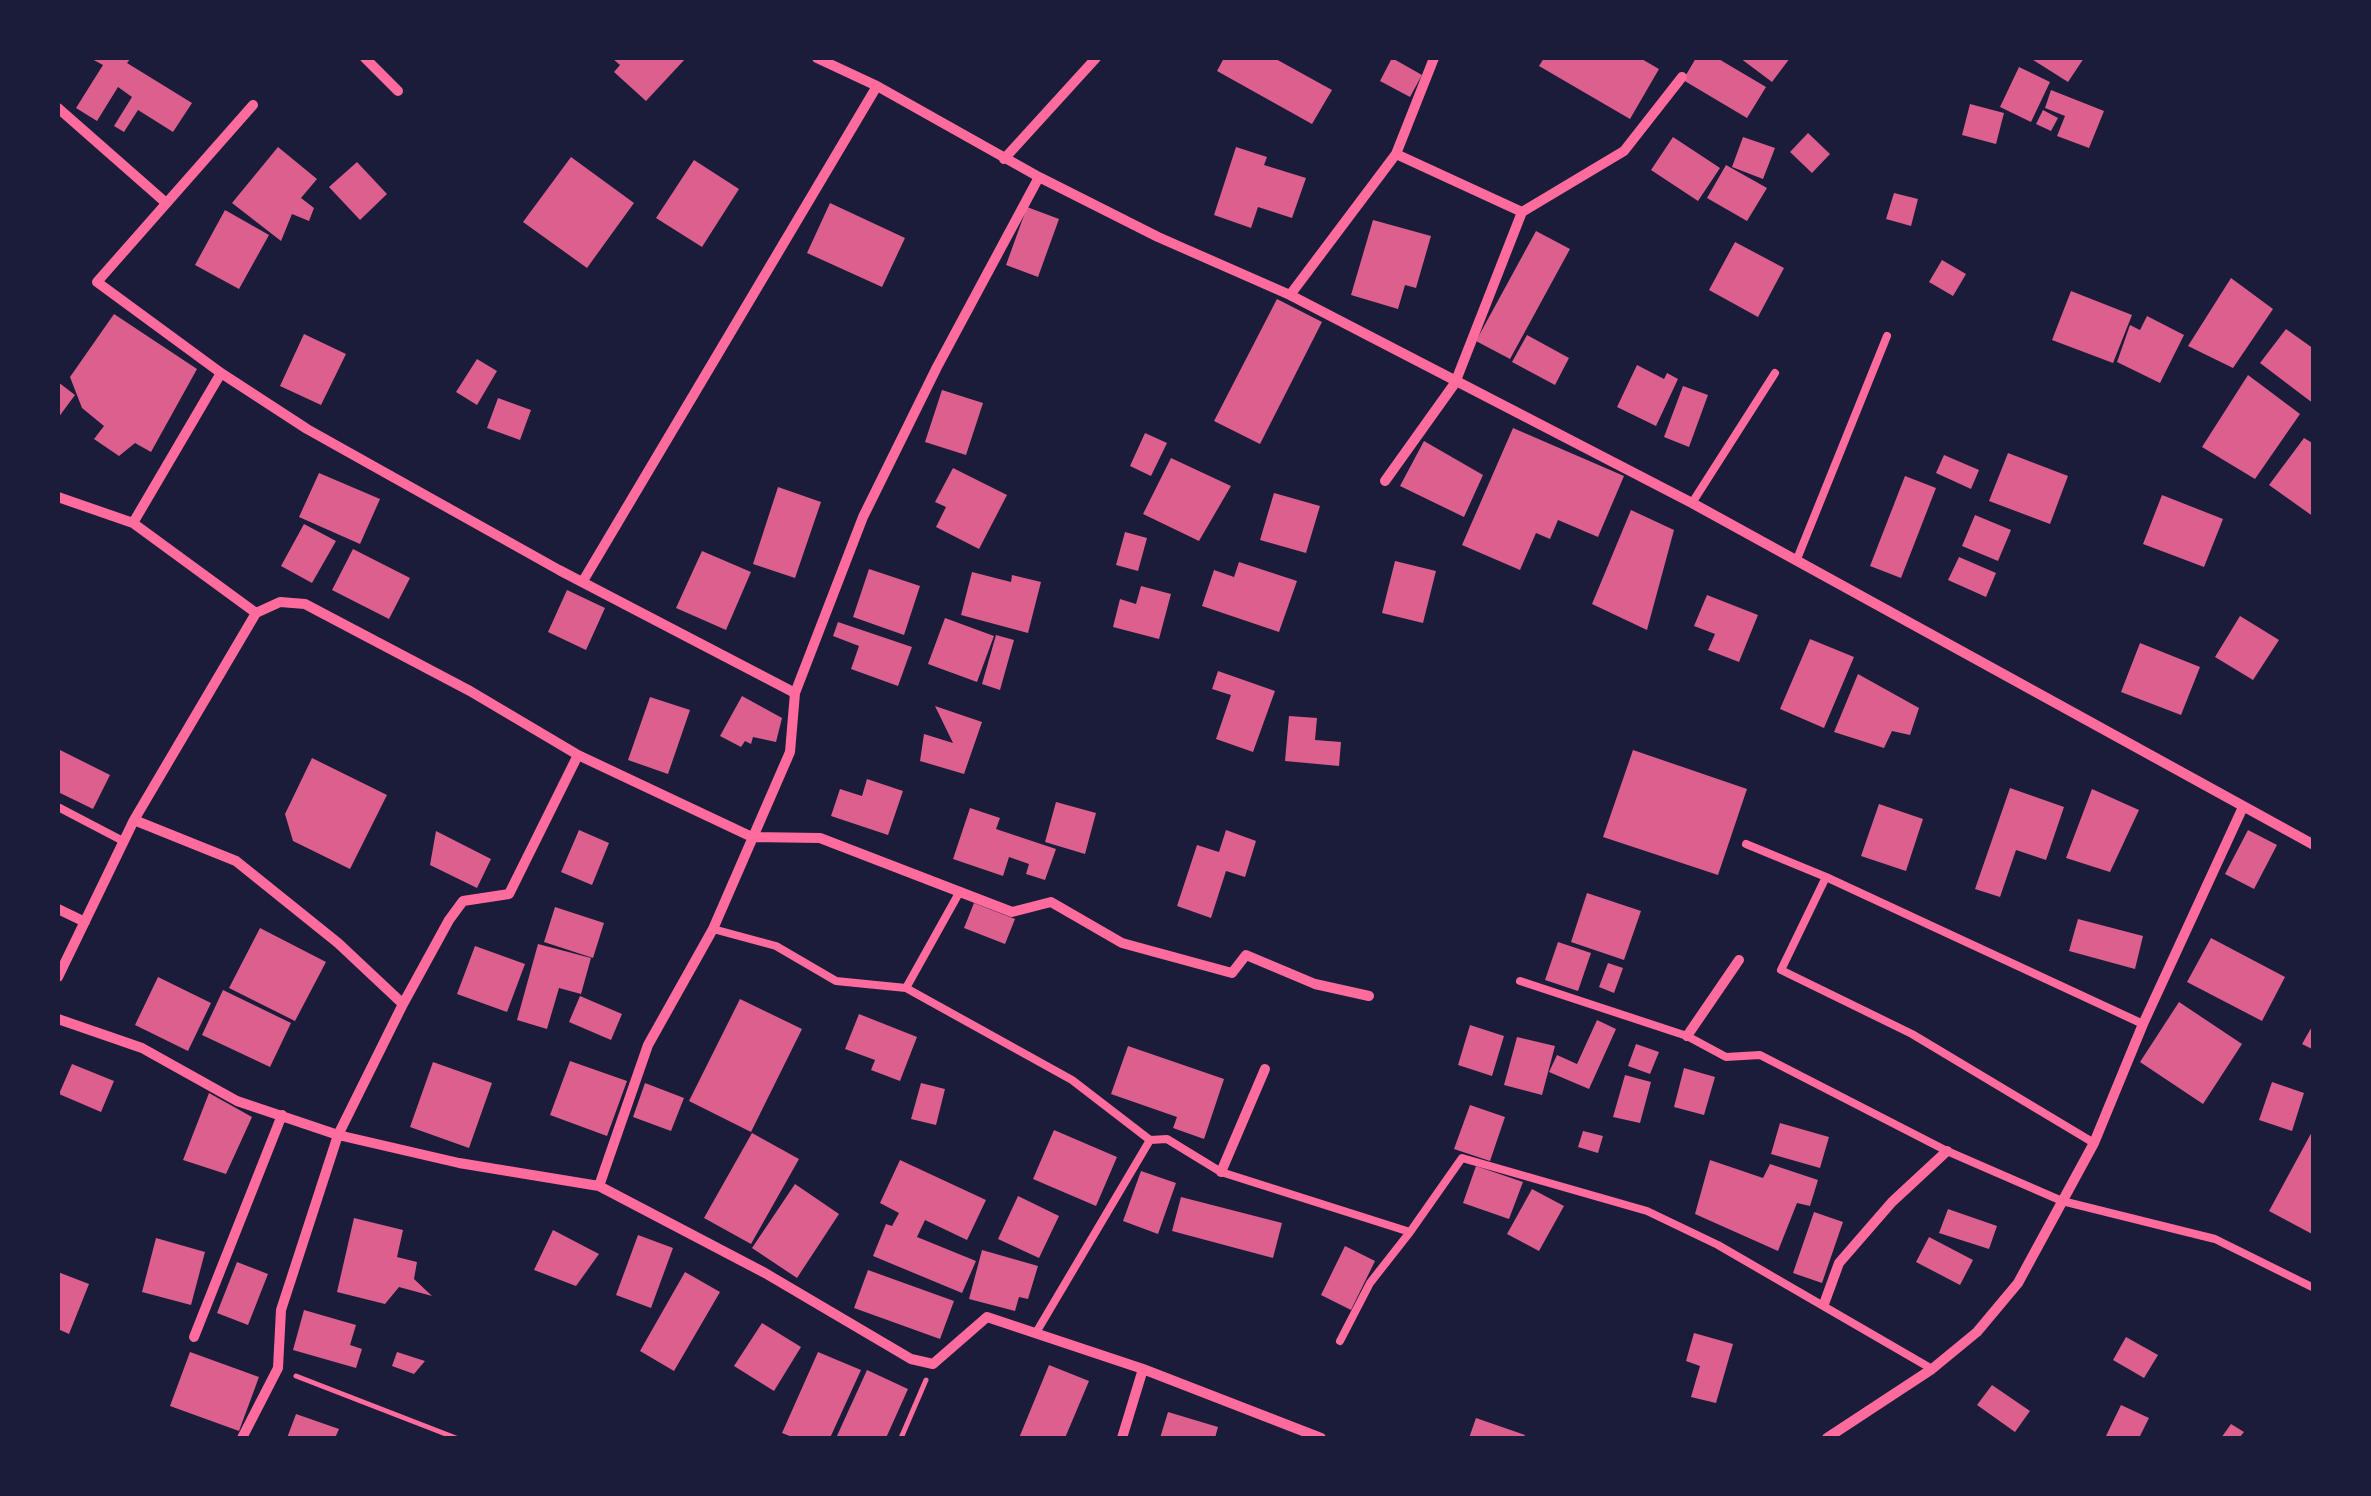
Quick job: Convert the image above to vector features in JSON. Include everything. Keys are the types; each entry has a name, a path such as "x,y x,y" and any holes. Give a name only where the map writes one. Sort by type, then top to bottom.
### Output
{"street":[{"path":"365,58 398,91"},
{"path":"817,58 877,86 1039,177 1158,237 1290,295 1797,559 1832,582 2314,845"},
{"path":"1004,159 1096,58"},
{"path":"1290,295 1396,154 1434,58"},
{"path":"1385,480 1455,383 1522,212 1624,151 1682,77"},
{"path":"582,581 877,86"},
{"path":"253,105 97,282 220,374 308,430 795,693"},
{"path":"58,108 165,202"},
{"path":"1396,154 1522,212"},
{"path":"599,1186 648,1045 714,929 790,752 795,693 863,517 937,367 1039,177"},
{"path":"134,523 220,374"},
{"path":"58,497 134,523 256,613"},
{"path":"58,977 122,841 256,613 280,602 305,604 470,691 578,754 752,837 820,838 1012,912 1051,902 1122,943 1232,973 1246,954 1315,984 1370,996"},
{"path":"242,1438 278,1368 281,1310 338,1135 403,1004 463,901 510,894 578,754"},
{"path":"1827,1438 1932,1368 1977,1332 2018,1283 2094,1143 2143,1024 2243,807"},
{"path":"134,820 236,861 338,943 403,1004"},
{"path":"58,909 85,922"},
{"path":"1688,1036 1738,960"},
{"path":"58,1019 142,1048 237,1101 338,1135 458,1163 599,1186 765,1273 910,1358 933,1364 987,1317 1143,1369 1321,1438"},
{"path":"1221,1172 1266,1068"},
{"path":"194,1337 282,1115"},
{"path":"1824,1304 1839,1262 1892,1202 1947,1151"},
{"path":"1122,1438 1143,1369"}],"lane":[{"path":"1797,559 1887,336"},
{"path":"1692,504 1774,374"},
{"path":"58,807 122,841"},
{"path":"1746,844 2143,1024"},
{"path":"1826,877 1781,970 1912,1034 2094,1143"},
{"path":"906,988 959,893"},
{"path":"714,929 776,946 836,981 906,988 1072,1080 1150,1140 1166,1139 1221,1172 1410,1232"},
{"path":"1520,981 1688,1036 1726,1057 1760,1055 1947,1151 2062,1201 2215,1240 2314,1288"},
{"path":"1036,1331 1150,1140"},
{"path":"1340,1341 1370,1283 1462,1158 1647,1211 1718,1245 1932,1368"}],"path":[{"path":"901,1438 933,1364"},
{"path":"278,1368 456,1438"}],"building":[{"path":"90,58 131,58 127,63 192,103 173,132 138,110 124,132 114,126 132,97 118,87 97,121 76,108 103,65"},
{"path":"612,58 686,58 646,101 614,72 620,65"},
{"path":"1224,58 1274,58 1332,90 1312,124 1217,71"},
{"path":"1392,58 1422,75 1410,97 1380,81"},
{"path":"1544,58 1640,58 1659,69 1630,119 1539,66"},
{"path":"1696,58 1717,58 1766,87 1747,118 1683,80"},
{"path":"1740,58 1790,58 1772,82"},
{"path":"2030,58 2084,58 2068,82"},
{"path":"2019,67 2050,82 2031,122 2000,107"},
{"path":"2051,90 2104,111 2089,148 2057,136 2065,116 2045,108"},
{"path":"1970,104 2004,113 1996,144 1962,135"},
{"path":"2043,110 2058,118 2051,131 2036,124"},
{"path":"1808,133 1830,154 1812,173 1790,152"},
{"path":"1673,137 1720,168 1698,201 1651,170"},
{"path":"1743,137 1775,148 1763,179 1732,167"},
{"path":"278,147 317,179 301,198 314,208 309,221 292,214 281,241 232,203"},
{"path":"1236,147 1267,157 1264,165 1306,178 1292,218 1258,207 1251,228 1214,215"},
{"path":"571,157 634,203 587,268 523,222"},
{"path":"694,160 739,189 702,247 656,218"},
{"path":"357,162 387,194 360,220 329,187"},
{"path":"1726,165 1767,188 1747,221 1707,198"},
{"path":"1894,193 1918,199 1911,226 1886,219"},
{"path":"830,203 905,238 882,287 807,253"},
{"path":"1027,207 1059,219 1038,277 1006,265"},
{"path":"225,210 269,235 239,289 195,265"},
{"path":"1373,220 1431,236 1416,288 1405,285 1398,309 1351,295"},
{"path":"1536,231 1570,249 1510,359 1476,341"},
{"path":"1735,242 1784,268 1758,317 1709,290"},
{"path":"1942,260 1966,274 1953,296 1929,282"},
{"path":"2231,278 2273,309 2233,368 2188,346"},
{"path":"2071,291 2132,315 2113,363 2052,340"},
{"path":"1277,299 1322,322 1260,444 1214,421"},
{"path":"114,314 197,369 151,452 135,443 119,456 94,439 104,426 82,408 70,377"},
{"path":"2147,316 2184,335 2160,383 2117,362 2130,325 2140,330"},
{"path":"2286,329 2314,349 2314,404 2260,363"},
{"path":"304,334 346,354 321,405 280,386"},
{"path":"1527,335 1569,358 1555,385 1512,362"},
{"path":"477,359 497,371 477,405 456,392"},
{"path":"1637,365 1664,379 1667,373 1678,379 1656,426 1617,407"},
{"path":"2248,375 2300,414 2255,479 2202,447"},
{"path":"58,382 75,395 58,418"},
{"path":"1683,386 1708,395 1689,447 1664,437"},
{"path":"942,390 983,403 966,455 925,442"},
{"path":"498,398 531,410 520,440 487,428"},
{"path":"1513,428 1624,476 1598,537 1558,520 1550,539 1536,533 1520,570 1462,545"},
{"path":"1145,433 1167,443 1151,476 1130,466"},
{"path":"2304,438 2314,444 2314,517 2269,485"},
{"path":"1424,441 1483,475 1464,517 1400,486"},
{"path":"2008,453 2068,476 2050,524 1989,501"},
{"path":"1944,455 1979,470 1971,489 1936,473"},
{"path":"1171,458 1231,486 1199,541 1143,514"},
{"path":"953,468 1007,495 979,549 936,527 946,507 935,502"},
{"path":"319,473 380,499 360,544 299,517"},
{"path":"1905,476 1936,488 1901,578 1870,566"},
{"path":"778,487 821,502 795,578 753,564"},
{"path":"1274,493 1320,506 1306,553 1260,540"},
{"path":"2162,495 2223,519 2204,567 2143,544"},
{"path":"1631,510 1674,530 1647,630 1592,604"},
{"path":"1975,515 2011,530 1998,561 1962,546"},
{"path":"304,524 336,541 312,583 281,566"},
{"path":"1125,532 1147,538 1138,571 1116,565"},
{"path":"353,549 410,578 389,619 332,590"},
{"path":"702,551 751,572 726,630 676,608"},
{"path":"1959,557 1996,573 1986,597 1948,580"},
{"path":"1395,561 1436,571 1423,623 1382,613"},
{"path":"1239,562 1297,581 1279,632 1202,606 1214,570 1234,577"},
{"path":"869,569 920,586 904,635 853,617"},
{"path":"972,572 1011,582 1012,575 1041,582 1028,633 961,615"},
{"path":"1141,586 1171,594 1159,639 1113,627 1120,599 1136,604"},
{"path":"567,590 605,608 586,650 548,632"},
{"path":"1707,595 1758,615 1739,662 1708,650 1715,634 1694,626"},
{"path":"2240,616 2279,640 2253,680 2215,657"},
{"path":"945,618 994,636 977,682 928,664"},
{"path":"838,622 912,647 898,686 851,669 859,646 833,636"},
{"path":"996,635 1014,640 1000,690 982,684"},
{"path":"1810,639 1854,657 1824,728 1780,709"},
{"path":"2140,643 2200,667 2181,715 2121,692"},
{"path":"1218,671 1275,691 1253,752 1216,739 1231,695 1212,689"},
{"path":"1858,674 1919,708 1910,735 1892,731 1884,748 1834,732"},
{"path":"742,696 782,718 776,742 753,737 751,744 745,741 741,747 720,736"},
{"path":"650,697 690,710 668,774 628,760"},
{"path":"935,706 982,722 964,774 920,761 924,734 953,743"},
{"path":"1289,716 1317,718 1315,740 1341,742 1339,766 1285,761"},
{"path":"58,749 110,775 93,809 58,792"},
{"path":"1633,750 1747,789 1718,875 1603,837"},
{"path":"312,758 387,795 350,869 293,841 285,814"},
{"path":"867,779 903,791 888,835 831,816 840,789 862,796"},
{"path":"2010,788 2064,807 2046,860 2016,850 2000,897 1975,889"},
{"path":"2092,789 2139,810 2110,872 2066,858"},
{"path":"1056,802 1096,813 1085,854 1045,842"},
{"path":"1879,804 1923,819 1906,871 1861,856"},
{"path":"970,808 1000,818 996,829 1056,849 1045,880 1026,874 1029,864 1009,857 1003,876 953,859"},
{"path":"579,830 609,843 592,885 561,872"},
{"path":"1226,830 1256,841 1245,877 1226,871 1211,918 1177,906 1197,845 1219,852"},
{"path":"2248,830 2277,845 2254,889 2225,874"},
{"path":"436,831 491,859 477,888 430,865"},
{"path":"1587,893 1641,911 1624,960 1571,942"},
{"path":"974,903 1015,919 1005,944 964,928"},
{"path":"555,907 604,923 593,958 544,942"},
{"path":"2078,919 2143,936 2135,969 2069,951"},
{"path":"260,928 326,962 295,1021 229,988"},
{"path":"2211,938 2285,977 2262,1021 2187,982"},
{"path":"1558,942 1591,953 1578,991 1545,980"},
{"path":"538,944 591,958 581,994 559,988 547,1029 517,1020"},
{"path":"475,946 525,964 507,1012 457,994"},
{"path":"1608,963 1623,968 1614,993 1599,987"},
{"path":"158,977 211,1003 188,1051 135,1025"},
{"path":"223,990 291,1023 270,1067 202,1035"},
{"path":"580,996 622,1014 611,1040 569,1022"},
{"path":"740,999 802,1029 751,1132 689,1101"},
{"path":"2179,1002 2242,1044 2203,1104 2140,1062"},
{"path":"859,1014 917,1037 900,1081 871,1070 875,1060 845,1049"},
{"path":"1597,1020 1616,1029 1589,1089 1549,1072 1557,1055 1577,1064"},
{"path":"2314,1023 2314,1050 2302,1044"},
{"path":"1470,1025 1504,1036 1492,1076 1458,1065"},
{"path":"1517,1037 1555,1046 1542,1095 1504,1085"},
{"path":"1636,1044 1659,1052 1650,1074 1628,1066"},
{"path":"1128,1046 1224,1079 1204,1139 1173,1128 1177,1117 1111,1094"},
{"path":"570,1061 627,1081 607,1136 550,1115"},
{"path":"433,1062 492,1083 469,1148 410,1127"},
{"path":"72,1064 114,1081 101,1112 59,1094"},
{"path":"1684,1068 1715,1077 1704,1115 1674,1107"},
{"path":"1625,1075 1651,1082 1640,1123 1613,1117"},
{"path":"2272,1082 2304,1093 2292,1131 2259,1120"},
{"path":"645,1083 684,1098 671,1131 633,1117"},
{"path":"921,1083 945,1089 936,1125 911,1119"},
{"path":"209,1093 252,1117 226,1174 183,1160"},
{"path":"1470,1105 1505,1117 1490,1161 1454,1149"},
{"path":"1780,1123 1829,1137 1820,1168 1771,1154"},
{"path":"2314,1128 2314,1235 2269,1211"},
{"path":"1054,1130 1117,1157 1096,1206 1033,1179"},
{"path":"1583,1131 1603,1136 1598,1153 1578,1147"},
{"path":"752,1133 799,1159 751,1244 704,1218"},
{"path":"900,1160 986,1200 967,1240 925,1220 917,1237 976,1261 962,1293 873,1256 886,1224 892,1226 899,1213 880,1203"},
{"path":"1710,1160 1763,1178 1770,1164 1818,1180 1810,1206 1797,1203 1778,1251 1695,1214"},
{"path":"1476,1166 1523,1182 1509,1219 1463,1203"},
{"path":"1141,1171 1176,1183 1158,1234 1123,1221"},
{"path":"795,1184 839,1214 797,1278 752,1248"},
{"path":"1532,1189 1564,1206 1539,1251 1507,1234"},
{"path":"1018,1196 1059,1216 1039,1258 998,1239"},
{"path":"1181,1197 1282,1223 1273,1258 1172,1231"},
{"path":"1948,1209 1997,1226 1989,1249 1939,1233"},
{"path":"1814,1212 1843,1222 1822,1283 1793,1273"},
{"path":"354,1218 403,1230 397,1257 417,1262 414,1279 432,1296 399,1287 385,1304 337,1292"},
{"path":"553,1230 599,1254 576,1286 534,1270"},
{"path":"638,1235 673,1248 651,1308 616,1295"},
{"path":"1929,1237 1973,1260 1960,1285 1916,1262"},
{"path":"156,1238 205,1252 191,1305 142,1292"},
{"path":"1345,1246 1375,1261 1351,1310 1321,1295"},
{"path":"982,1250 1038,1266 1028,1299 1019,1297 1015,1311 969,1299"},
{"path":"237,1262 268,1274 248,1325 217,1313"},
{"path":"868,1270 954,1301 940,1339 854,1308"},
{"path":"58,1272 89,1284 69,1334 58,1329"},
{"path":"685,1272 720,1292 674,1371 640,1351"},
{"path":"304,1310 356,1325 350,1345 362,1349 356,1368 293,1350"},
{"path":"762,1323 801,1347 774,1391 734,1366"},
{"path":"1694,1333 1733,1344 1716,1403 1691,1397 1700,1366 1686,1361"},
{"path":"2126,1337 2158,1355 2144,1378 2113,1360"},
{"path":"190,1352 259,1377 239,1431 170,1406"},
{"path":"397,1352 425,1361 414,1374 392,1366"},
{"path":"818,1352 861,1370 830,1438 795,1438 782,1433"},
{"path":"1049,1365 1089,1381 1065,1438 1019,1438"},
{"path":"867,1370 908,1389 886,1438 836,1438"},
{"path":"1992,1385 2030,1411 2015,1432 1977,1405"},
{"path":"2121,1405 2149,1418 2139,1438 2105,1438"},
{"path":"1168,1412 1218,1427 1215,1438 1160,1438"},
{"path":"296,1414 339,1429 335,1438 287,1438"},
{"path":"1476,1418 1525,1435 1469,1438"},
{"path":"2231,1424 2244,1432 2239,1438 2221,1438"}]}
